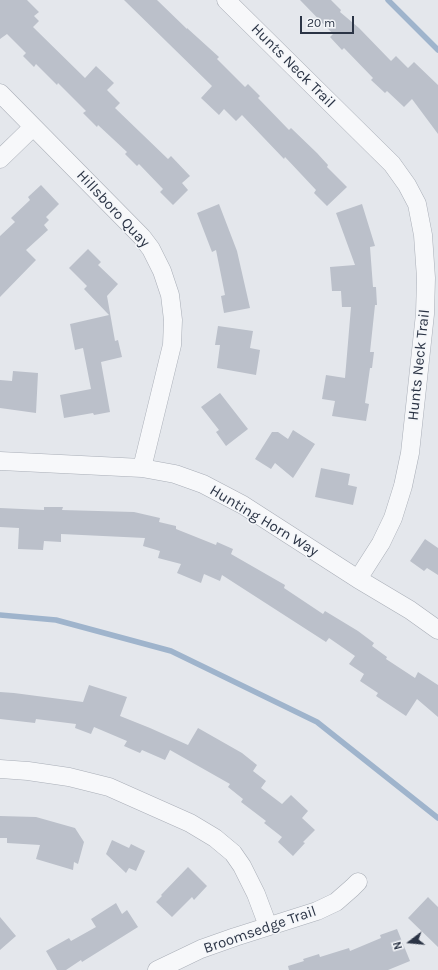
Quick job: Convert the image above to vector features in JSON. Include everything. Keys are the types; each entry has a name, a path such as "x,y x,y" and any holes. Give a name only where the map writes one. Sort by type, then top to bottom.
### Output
{"street":[{"name":"Hunts Neck Trail","path":"226,0 392,164 407,185 417,204 423,235 426,278 432,314 410,453 403,486 393,518 381,543 358,579"},
{"name":"Hillsboro Quay","path":"0,93 142,237 151,249 162,271 170,295 173,320 172,345 142,468"},
{"path":"0,159 33,127"},
{"name":"Hunting Horn Way","path":"0,461 142,468 175,474 203,484 243,505 358,579 410,610 438,630"},
{"path":"0,769 28,771 69,777 108,787 190,823 215,838 233,853 242,866 256,894 268,926"},
{"name":"Broomsedge Trail","path":"157,970 201,949 317,911 336,902 358,882"}],"building":[{"path":"0,0 27,0 39,12 34,16 39,21 33,27 85,78 96,66 114,83 107,90 120,103 115,108 168,159 171,156 190,176 182,183 188,190 173,205 160,192 163,189 139,164 137,166 125,154 127,152 83,113 86,111 58,83 57,85 36,64 34,67 23,56 26,53 7,34 0,39"},
{"path":"124,0 157,0 219,57 217,59 245,87 248,84 260,96 258,98 289,130 291,128 317,153 328,165 327,167 347,187 327,206 314,193 316,190 242,115 236,121 224,109 219,115 201,98 212,86"},
{"path":"300,0 331,0 341,10 340,12 359,28 391,61 396,56 408,68 414,62 438,85 438,134 412,99 404,107 387,91 385,93 371,80 373,78 344,48 342,50 330,37 333,34"},
{"path":"41,185 59,204 46,217 49,220 44,225 48,230 26,250 36,260 0,297 0,236 15,222 11,218 30,200 28,197"},
{"path":"219,204 237,251 250,308 224,313 221,296 225,295 216,250 212,252 197,213"},
{"path":"362,204 375,246 370,247 373,287 376,287 377,305 375,305 370,352 374,352 365,403 369,404 366,421 332,416 335,401 322,399 326,375 345,378 351,307 342,307 341,291 332,291 330,267 355,265 336,213"},
{"path":"88,249 101,262 98,265 118,284 107,296 115,341 118,340 122,357 101,362 110,412 94,415 93,413 64,418 60,395 91,389 83,348 75,350 70,324 109,315 84,289 87,286 69,268"},
{"path":"218,326 253,331 250,348 260,350 256,375 217,368 220,345 215,345"},
{"path":"13,371 38,373 36,413 0,408 0,380 12,381"},
{"path":"220,393 248,429 226,446 216,432 219,430 201,407"},
{"path":"293,430 315,444 293,478 275,463 271,469 255,459 272,432 278,432 288,439"},
{"path":"321,468 350,474 348,485 357,487 353,505 315,497"},
{"path":"44,507 63,507 62,510 134,512 160,518 159,522 176,526 176,529 216,545 217,542 233,549 231,554 285,585 284,588 323,614 325,611 358,631 374,643 372,646 387,657 386,659 415,678 418,672 438,685 438,717 417,699 406,716 376,696 378,693 360,681 364,674 349,664 355,656 329,638 326,642 222,575 220,581 204,574 201,583 177,573 181,564 158,558 160,551 143,546 145,538 61,534 61,542 44,541 43,550 18,549 19,528 0,527 0,508 44,510"},
{"path":"425,539 438,548 438,575 427,568 424,571 410,561"},
{"path":"89,685 127,697 120,716 188,745 198,728 242,753 257,765 253,771 266,781 261,788 282,804 291,795 308,811 302,818 315,830 303,842 305,843 293,856 278,842 282,837 264,823 266,821 241,802 243,799 228,787 230,784 170,750 165,760 142,750 140,753 124,746 127,741 94,727 91,734 75,728 76,724 36,719 35,723 0,719 0,692 83,702"},
{"path":"0,816 36,817 75,828 84,842 78,864 74,862 73,870 36,859 40,845 7,843 7,838 0,838"},
{"path":"112,840 129,848 131,844 145,851 136,871 129,868 126,873 106,854"},
{"path":"188,867 207,886 194,900 192,897 172,917 156,902"},
{"path":"428,897 438,907 438,947 408,918"},
{"path":"116,903 122,914 127,910 138,927 82,962 81,960 66,970 57,970 46,951 69,938 71,941 96,927 91,919"},
{"path":"0,917 16,936 0,950"},
{"path":"397,929 410,961 388,970 289,970 288,966 304,961 303,959 319,954 320,957 349,948 350,951 381,938 380,935"}],"waterway":[{"path":"388,0 438,50"},
{"path":"0,615 56,620 171,651 317,722 438,818"}]}
